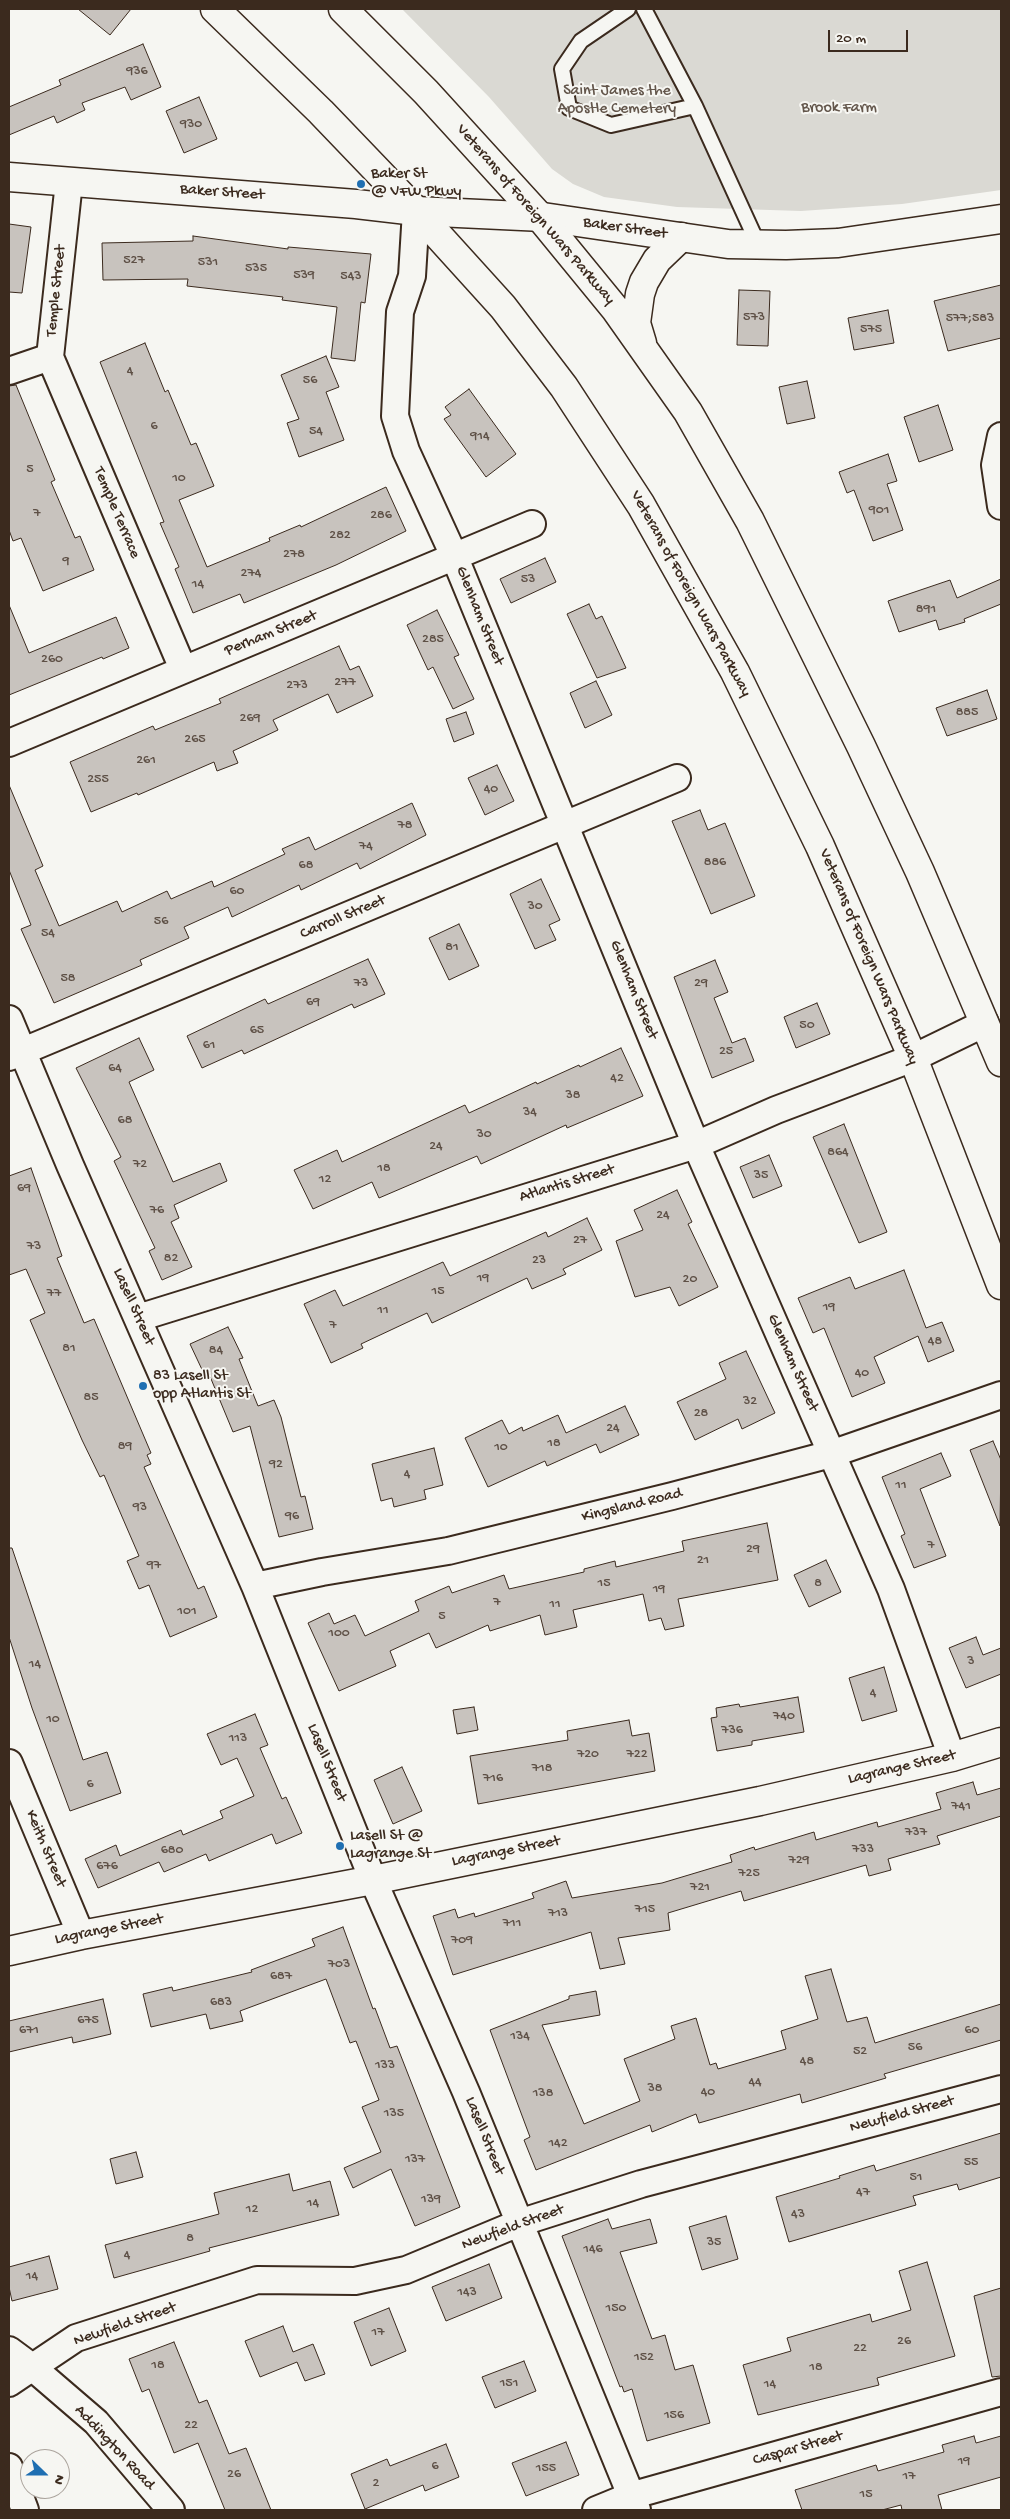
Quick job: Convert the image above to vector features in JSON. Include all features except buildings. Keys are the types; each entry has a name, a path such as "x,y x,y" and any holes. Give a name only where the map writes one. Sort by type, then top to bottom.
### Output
{"main road":[{"name":"Veterans of Foreign Wars Parkway","path":"215,9 321,112 416,210 503,307 546,363 616,466 656,530 735,672 840,889 912,1058 1001,1285"},
{"name":"Veterans of Foreign Wars Parkway","path":"343,9 432,99 539,216 604,294 642,345 706,440 775,570 890,806 1001,1062"},
{"name":"Baker Street","path":"9,177 416,210 539,216 728,244 838,243 1001,219"},
{"path":"642,345 636,323 640,294 657,260 681,236"},
{"name":"Lagrange Street","path":"9,1951 81,1934 373,1880 760,1801 952,1757 1001,1742"}],"street":[{"name":"Temple Street","path":"9,371 50,356 69,182"},
{"name":"Glenham Street","path":"416,210 412,276 400,312 394,416 406,451 455,558 696,1145 891,1589 952,1757"},
{"name":"Temple Terrace","path":"50,356 183,669"},
{"path":"1001,436 995,464 1001,506"},
{"name":"Perham Street","path":"9,744 183,669 455,558 532,524"},
{"name":"Carroll Street","path":"16,1054 677,778"},
{"name":"Lasell Street","path":"9,1019 16,1054 138,1318 255,1586 373,1880 466,2092 633,2503"},
{"name":"Atlantis Street","path":"138,1318 696,1145 776,1110 912,1058 985,1023"},
{"name":"Kingsland Road","path":"255,1586 448,1551 663,1499 831,1454 1001,1395"},
{"name":"Keith Street","path":"9,1763 81,1934"},
{"name":"Newfield Street","path":"9,2383 76,2338 132,2322 257,2280 355,2281 406,2270 519,2223 641,2184 1001,2089"},
{"name":"Addington Road","path":"9,2350 32,2367 96,2422 171,2510"},
{"name":"Caspar Street","path":"596,2510 633,2503 1001,2392"},
{"path":"9,2468 25,2510"}],"lane":[{"path":"628,9 581,41 562,69 569,108 611,124 695,106"},
{"path":"644,9 695,106 758,244"}],"green space":[{"path":"402,9 1001,9 1001,190 902,204 801,211 677,207 604,197 573,184 552,169 489,97"}],"place":[{"name":"Baker St @ VFW Pkwy","path":"361,184"},
{"name":"83 Lasell St opp Atlantis St","path":"143,1386"},
{"name":"Lasell St @ Lagrange St","path":"340,1846"}],"park label":[{"name":"Saint James the Apostle Cemetery","path":"617,101"},
{"name":"Brook Farm","path":"839,109"}]}
